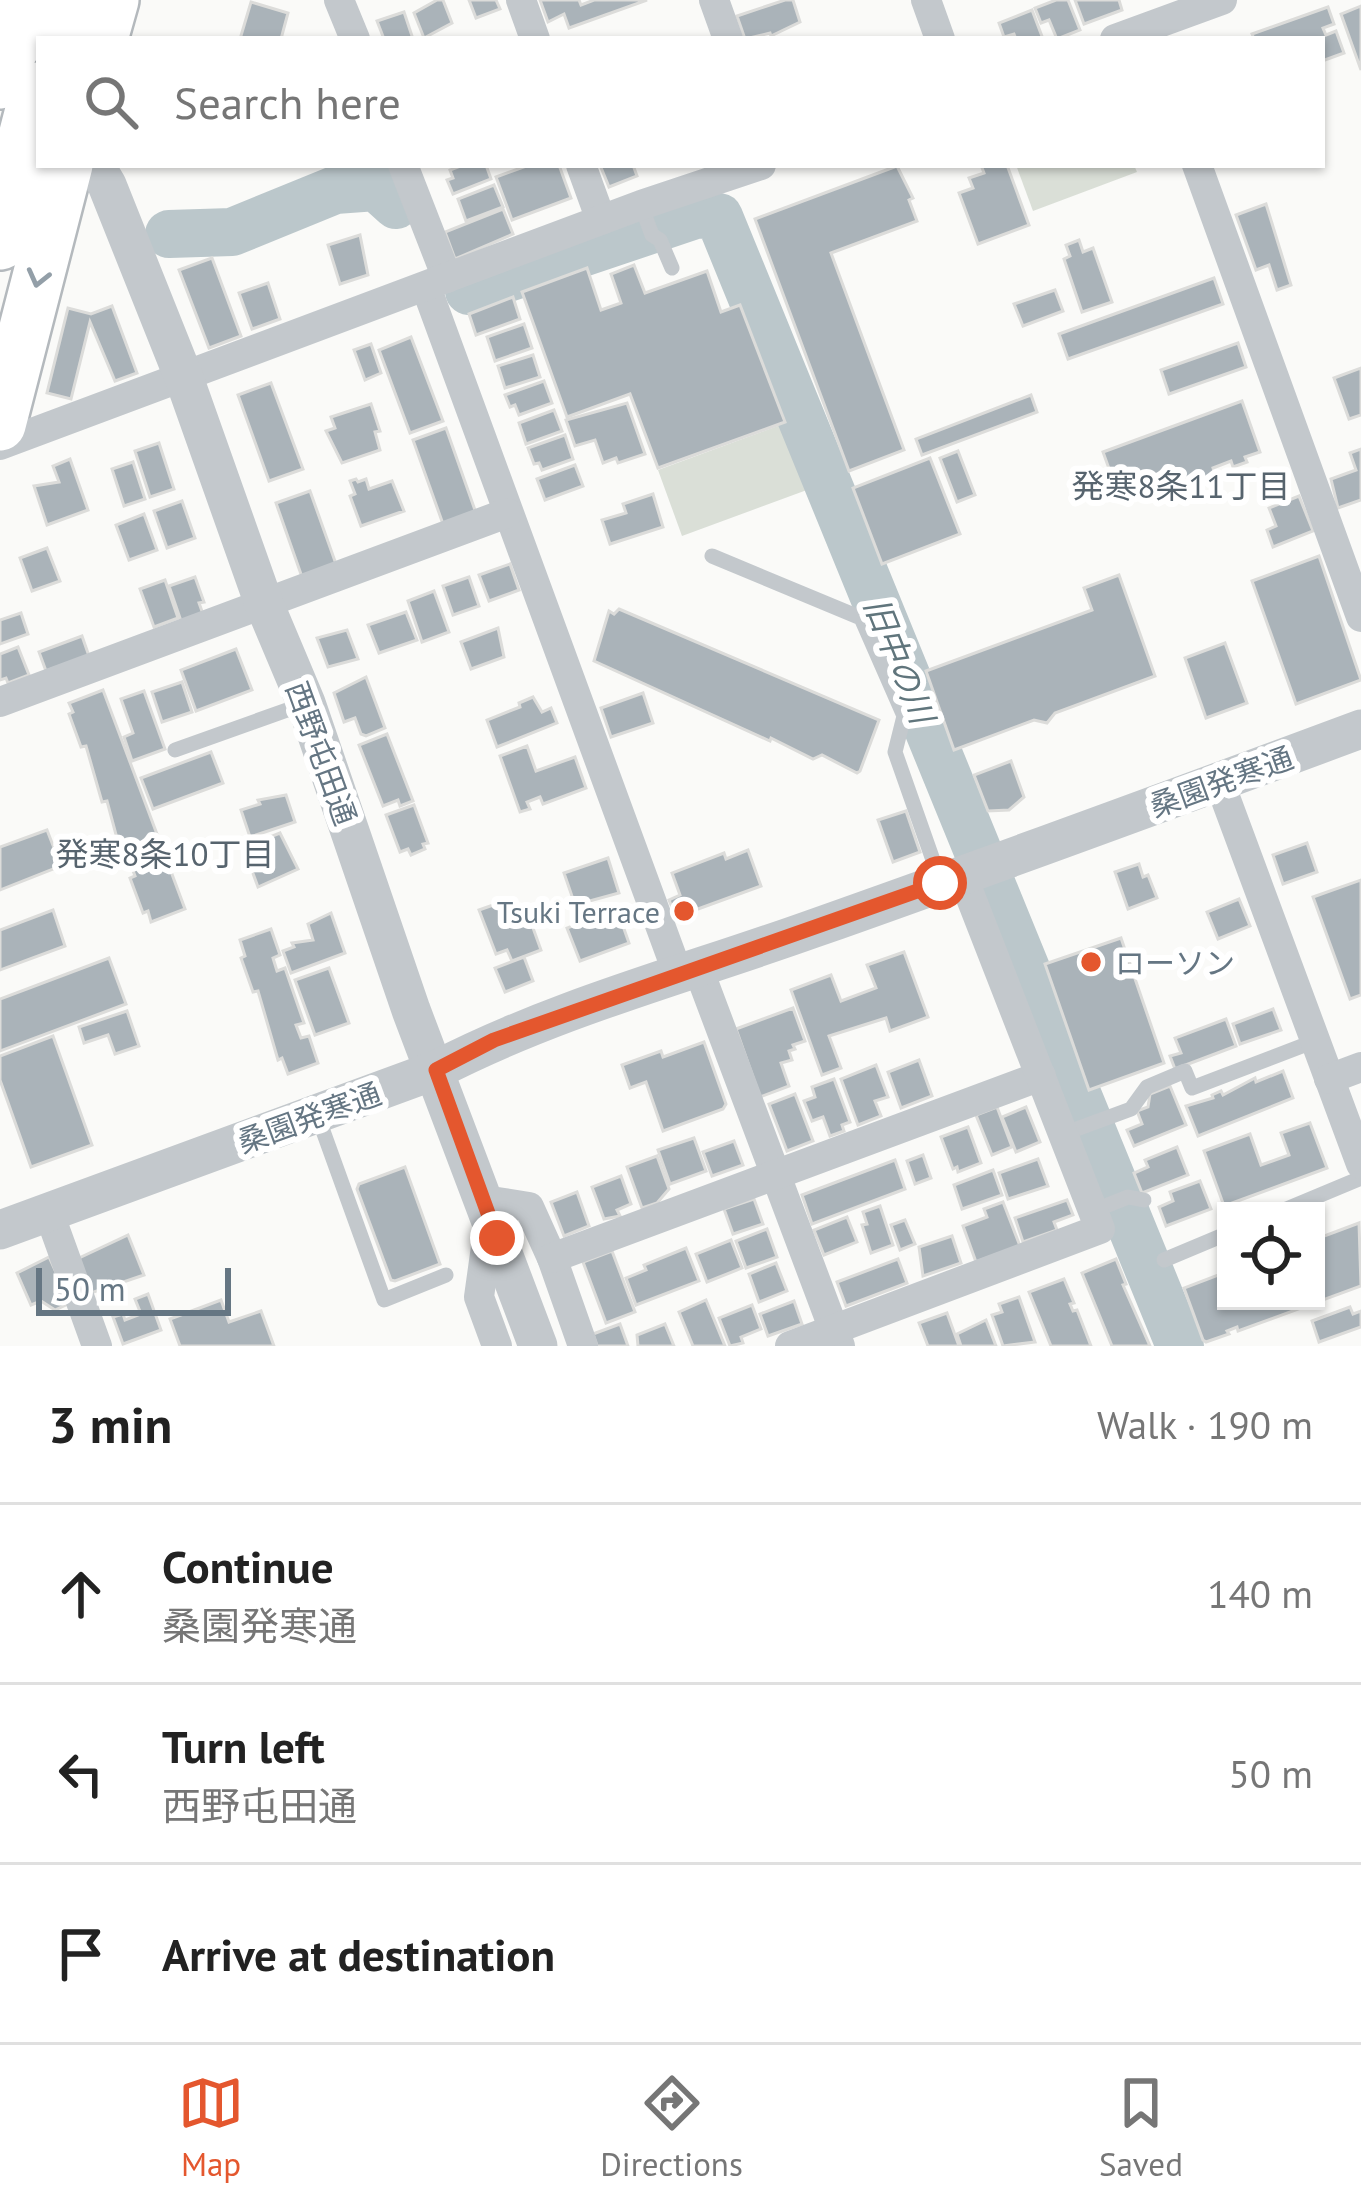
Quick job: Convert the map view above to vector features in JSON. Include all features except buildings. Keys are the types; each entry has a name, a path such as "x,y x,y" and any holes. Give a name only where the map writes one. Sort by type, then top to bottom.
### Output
{"highway":[{"path":"0,80 23,0"},
{"path":"54,36 64,0"},
{"path":"102,36 113,0"},
{"path":"0,242 36,103"},
{"path":"0,425 66,168"}],"street":[{"path":"44,0 52,36"},
{"path":"339,0 354,36"},
{"path":"520,0 534,36"},
{"path":"714,0 727,36"},
{"path":"926,0 939,36"},
{"path":"1145,22 1222,0"},
{"name":"西野屯田通","path":"97,168 184,378 263,601 306,703 411,1010 538,1346"},
{"path":"404,168 507,514 688,971 776,1173 837,1338"},
{"path":"582,168 601,220"},
{"path":"0,445 601,220 643,211 753,168"},
{"path":"1198,168 1361,617"},
{"path":"0,702 507,514"},
{"name":"桑園発寒通","path":"0,1230 436,1070 494,1040 1361,729"},
{"path":"1220,782 1360,1161"},
{"path":"790,1346 837,1338 1100,1229 1101,1208 1071,1131 1041,1076 969,872"},
{"path":"1329,1079 1361,1067"},
{"path":"552,1258 1041,1076"},
{"path":"497,1346 479,1297 490,1219 529,1208 583,1346"},
{"path":"49,1214 97,1346"}],"lane":[{"path":"643,211 672,268"},
{"path":"712,556 861,618 904,716 895,752 969,872"},
{"path":"175,750 306,703"},
{"path":"1071,1131 1131,1109 1147,1087 1185,1071 1192,1088 1315,1041"},
{"path":"316,1114 384,1300 446,1275"},
{"path":"1296,1202 1360,1161"},
{"path":"1101,1208 1136,1198"},
{"path":"1164,1260 1217,1238"}],"shaded area":[{"path":"1017,168 1135,168 1137,172 1033,211"},
{"path":"791,421 815,487 682,536 658,470"}],"waterway":[{"name":"旧中の川","path":"169,234 232,232 335,190 376,187 396,205"},
{"name":"旧中の川","path":"469,291 698,214 719,217 1180,1346"}],"place":[{"name":"Tsuki Terrace","path":"684,911"},
{"name":"ローソン","path":"1091,962"}],"district":[{"name":"発寒8条11丁目","path":"1181,485"},
{"name":"発寒8条10丁目","path":"165,853"}],"route":[{"path":"497,1238 436,1070 494,1040 940,883"}]}
